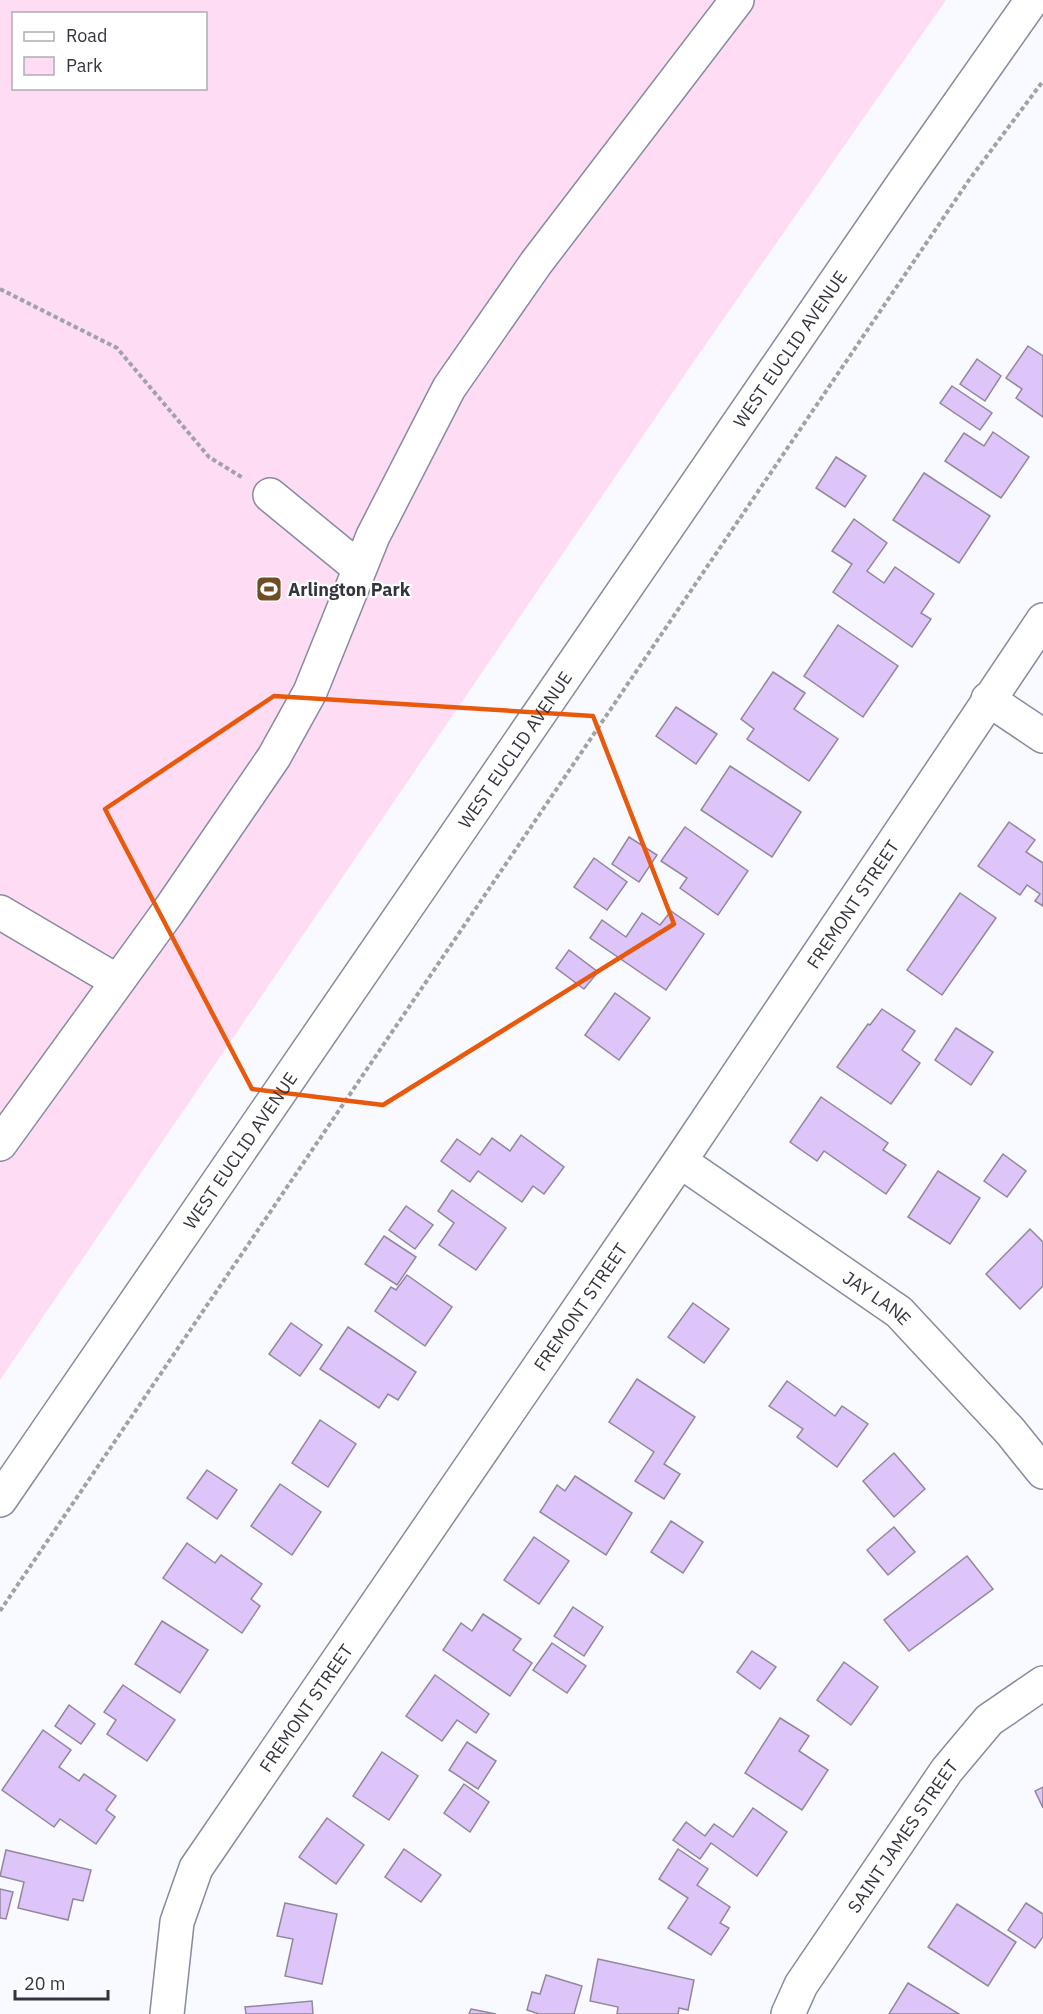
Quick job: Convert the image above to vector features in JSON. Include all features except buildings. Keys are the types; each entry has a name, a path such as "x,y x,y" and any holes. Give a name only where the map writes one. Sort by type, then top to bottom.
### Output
{"street":[{"path":"0,1144 274,757 310,692 359,568 449,388 536,264 737,0"},
{"name":"WEST EUCLID AVENUE","path":"0,1500 895,195 1032,0"},
{"path":"270,495 359,568"},
{"name":"FREMONT STREET","path":"167,2014 177,1922 196,1868 680,1161 1043,620"},
{"path":"988,699 1043,736"},
{"path":"0,912 117,981"},
{"name":"JAY LANE","path":"680,1161 899,1311 1010,1431 1043,1472"},
{"name":"SAINT JAMES STREET","path":"788,2014 801,1985 947,1770 989,1720 1043,1683"}],"path":[{"path":"0,1611 969,180 1043,81"},
{"path":"0,289 117,348 209,456 270,495"}],"highlighted area":[{"path":"274,696 593,716 674,924 383,1105 252,1089 105,809"}],"green space":[{"name":"Arlington Park","path":"0,0 946,0 692,364 0,1380"}],"place":[{"name":"Arlington Park","path":"269,589"}]}
